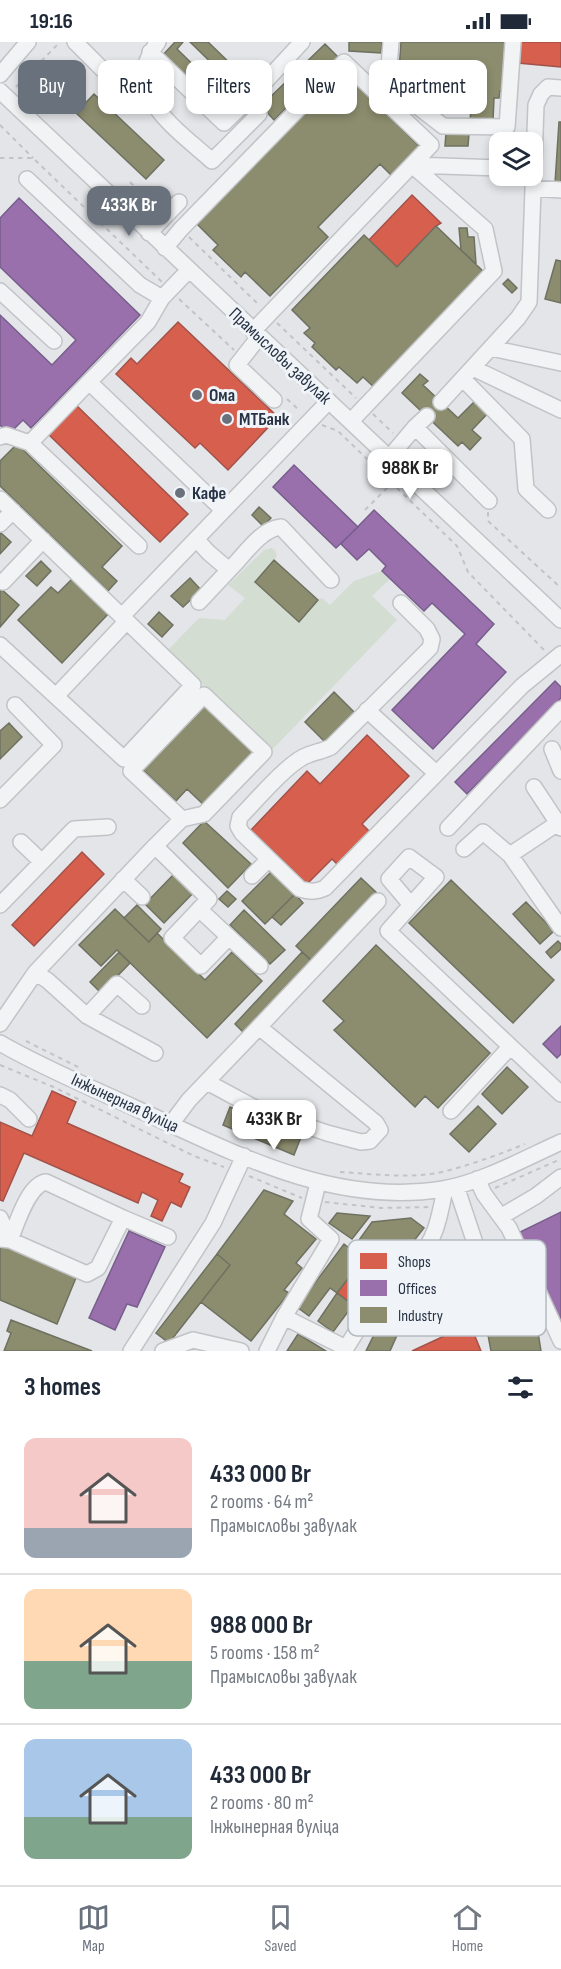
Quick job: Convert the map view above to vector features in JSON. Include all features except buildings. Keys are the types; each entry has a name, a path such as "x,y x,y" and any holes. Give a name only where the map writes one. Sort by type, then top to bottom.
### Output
{"street":[{"path":"75,42 98,65"},
{"path":"272,74 302,42"},
{"path":"390,42 388,79 394,88 443,126 507,127 513,42"},
{"path":"0,75 25,43"},
{"path":"186,82 154,47 143,80 154,109 212,161 259,114"},
{"path":"165,248 344,62 431,145 269,315 237,365 280,398"},
{"path":"441,402 525,310 529,302 536,105 541,94 548,87 561,88"},
{"name":"Прамысловы завулак","path":"3,94 561,620"},
{"path":"216,114 224,123 233,114"},
{"path":"412,165 489,168"},
{"path":"351,421 494,271 485,229 412,165"},
{"path":"27,179 140,285 166,294"},
{"path":"533,188 561,190"},
{"path":"149,232 179,202"},
{"path":"30,443 148,322 166,294 189,270"},
{"path":"0,291 54,341"},
{"path":"491,348 561,363"},
{"path":"468,374 561,410"},
{"path":"468,374 522,438 526,489 548,510"},
{"path":"89,382 224,510"},
{"path":"56,696 196,538 329,401"},
{"path":"389,458 427,416"},
{"path":"416,427 489,501"},
{"path":"1,435 30,443 139,546"},
{"path":"0,499 193,685 124,759 0,645"},
{"path":"0,524 13,511"},
{"path":"199,602 264,534 273,528 281,527 331,580"},
{"path":"196,538 208,553 230,570"},
{"path":"3,582 43,540"},
{"path":"401,603 428,629 432,639 430,648 331,747 308,754 294,763 240,817 238,826 242,833 300,889 314,892 326,888 435,773 522,686 557,657"},
{"path":"0,1024 35,973 155,846 182,819 204,814 264,752 204,695 131,771 182,819"},
{"path":"0,800 54,745 15,705"},
{"path":"448,828 561,709"},
{"path":"367,710 435,773"},
{"path":"552,749 561,771"},
{"path":"510,855 560,826 534,787"},
{"path":"0,905 74,829 108,827"},
{"path":"464,849 483,831 510,855 561,928"},
{"path":"21,842 42,862"},
{"path":"155,846 209,899 172,938 201,966 229,937"},
{"path":"252,876 269,859"},
{"path":"123,879 142,897"},
{"path":"171,1124 189,1100 378,901"},
{"path":"411,905 388,931 561,1094"},
{"path":"199,909 260,966"},
{"path":"35,973 47,980 87,1016 155,1053"},
{"path":"87,1016 117,984 142,1006"},
{"path":"207,1082 257,1109 327,1133 361,1142 370,1141 380,1130 376,1123 259,1027"},
{"name":"Інжынерная вуліца","path":"0,1043 171,1124 244,1156 318,1183 365,1191 408,1192 451,1187 477,1179 561,1143"},
{"path":"451,1111 510,1047"},
{"path":"0,1095 10,1100 29,1119"},
{"path":"241,1351 193,1340 161,1351 134,1347 213,1223 244,1156"},
{"path":"502,1216 536,1197 561,1178"},
{"path":"477,1179 484,1194 502,1216 514,1240"},
{"path":"5,1239 30,1194 40,1183 46,1182 168,1237"},
{"path":"267,1351 284,1317 331,1239 309,1219 318,1183"},
{"path":"430,1240 451,1187"},
{"path":"451,1187 473,1240"},
{"path":"0,1218 5,1239"},
{"path":"5,1239 87,1274 98,1268 123,1218"},
{"path":"546,1309 561,1341"},
{"path":"284,1317 346,1348 354,1336"}],"path":[{"path":"3,94 60,42"},
{"path":"0,125 166,294 243,358"},
{"path":"0,158 33,158"},
{"path":"130,182 165,216"},
{"path":"181,229 319,363"},
{"path":"280,398 310,421 338,430 457,546 468,572 557,657"},
{"path":"365,510 392,483"},
{"path":"489,501 488,521 561,588"}],"shaded area":[{"path":"271,548 275,550 277,556 255,582 299,622 318,600 322,598 330,605 354,581 382,571 390,579 372,596 397,620 272,750 167,651 199,618 225,620 245,598 228,585 264,550"}],"place":[{"name":"Ома","path":"197,395"},
{"name":"МТБанк","path":"227,419"},
{"name":"Кафе","path":"180,493"}]}
